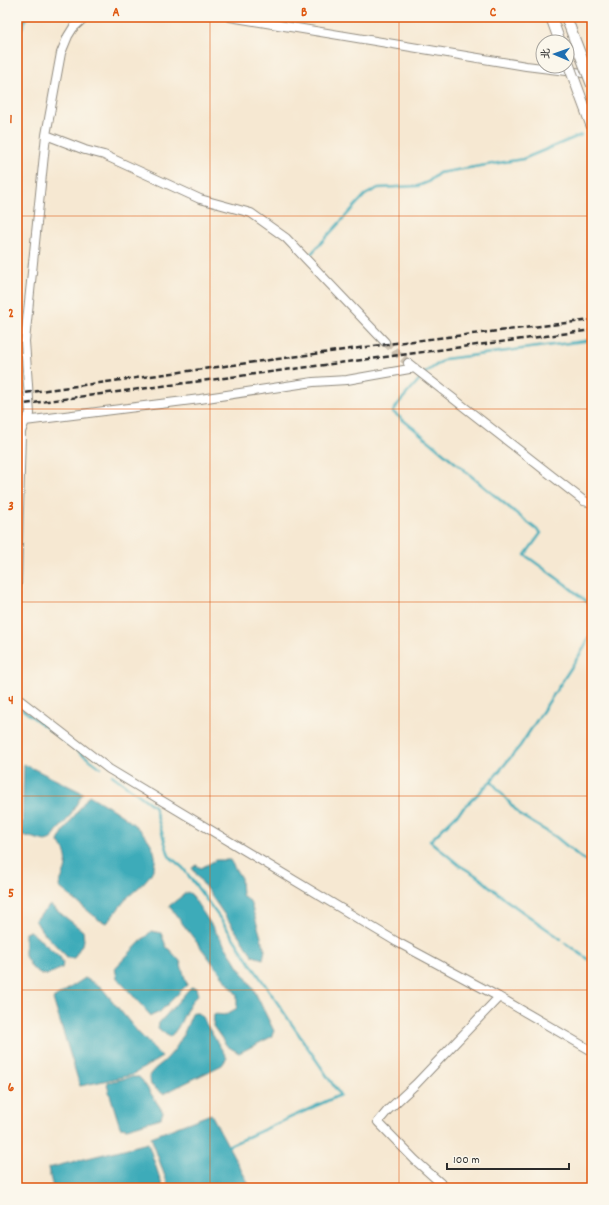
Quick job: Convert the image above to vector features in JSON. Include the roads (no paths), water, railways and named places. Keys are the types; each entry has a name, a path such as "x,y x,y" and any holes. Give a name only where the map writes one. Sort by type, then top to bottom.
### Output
{"street":[{"path":"17,586 21,432 25,421 30,414 25,341 46,135 60,53 68,36 85,17"},
{"path":"230,17 526,66 592,74"},
{"path":"551,17 557,34"},
{"path":"566,17 592,85"},
{"path":"572,74 592,127"},
{"path":"46,135 85,150 104,155 200,199 251,213 286,238 385,342"},
{"path":"25,421 200,399 313,382 347,380 417,370 584,501 592,503"},
{"path":"17,698 109,769 397,942 499,997 592,1051"},
{"path":"446,1188 415,1160 378,1122 499,997"}],"water":[{"path":"24,764 83,793 68,819 56,832 52,839 45,841 22,835"},
{"path":"89,795 134,824 151,844 155,855 152,872 126,899 107,923 99,920 59,887 66,866 66,857 58,841"},
{"path":"216,860 230,860 241,878 242,895 250,901 265,950 263,959 253,956 192,868 196,865 201,868"},
{"path":"187,892 191,894 254,990 274,1031 271,1037 239,1053 227,1046 213,1026 214,1014 225,1015 237,1008 237,995 169,906"},
{"path":"50,905 83,931 84,941 74,958 68,958 41,930 35,920"},
{"path":"30,931 60,957 63,963 62,968 47,975 40,974 32,968 25,956 25,933"},
{"path":"151,931 161,933 166,946 180,961 187,985 160,1012 151,1016 117,978 115,968"},
{"path":"85,978 101,987 137,1031 162,1057 132,1075 80,1086 53,999"},
{"path":"191,987 196,988 198,995 193,999 174,1033 169,1037 158,1028 159,1023"},
{"path":"193,1012 200,1014 227,1058 222,1065 163,1094 151,1085 149,1076 153,1070 167,1059 177,1046"},
{"path":"139,1077 142,1080 163,1112 161,1118 127,1128 120,1127 107,1085 108,1082"},
{"path":"211,1114 251,1188 169,1188 151,1137"},
{"path":"148,1143 163,1188 53,1188 48,1168"}],"waterway":[{"path":"17,24 20,17"},
{"path":"310,255 365,195 378,188 418,186 428,182 439,173 523,159 581,135"},
{"path":"592,340 445,359 425,373 398,404 393,412 541,533 525,555 592,606"},
{"path":"592,631 582,651 520,746 491,781 520,815 556,837 580,857 592,864"},
{"path":"21,706 23,710 101,768"},
{"path":"112,775 154,806 169,856 183,868 219,917 340,1095 228,1146"},
{"path":"491,781 430,841 459,865 477,876 506,900 561,939"},
{"path":"565,943 592,962"}],"tunnel":[{"path":"385,342 408,363"}],"railway":[{"path":"17,394 396,343 592,320"},
{"path":"17,405 592,330"}]}
